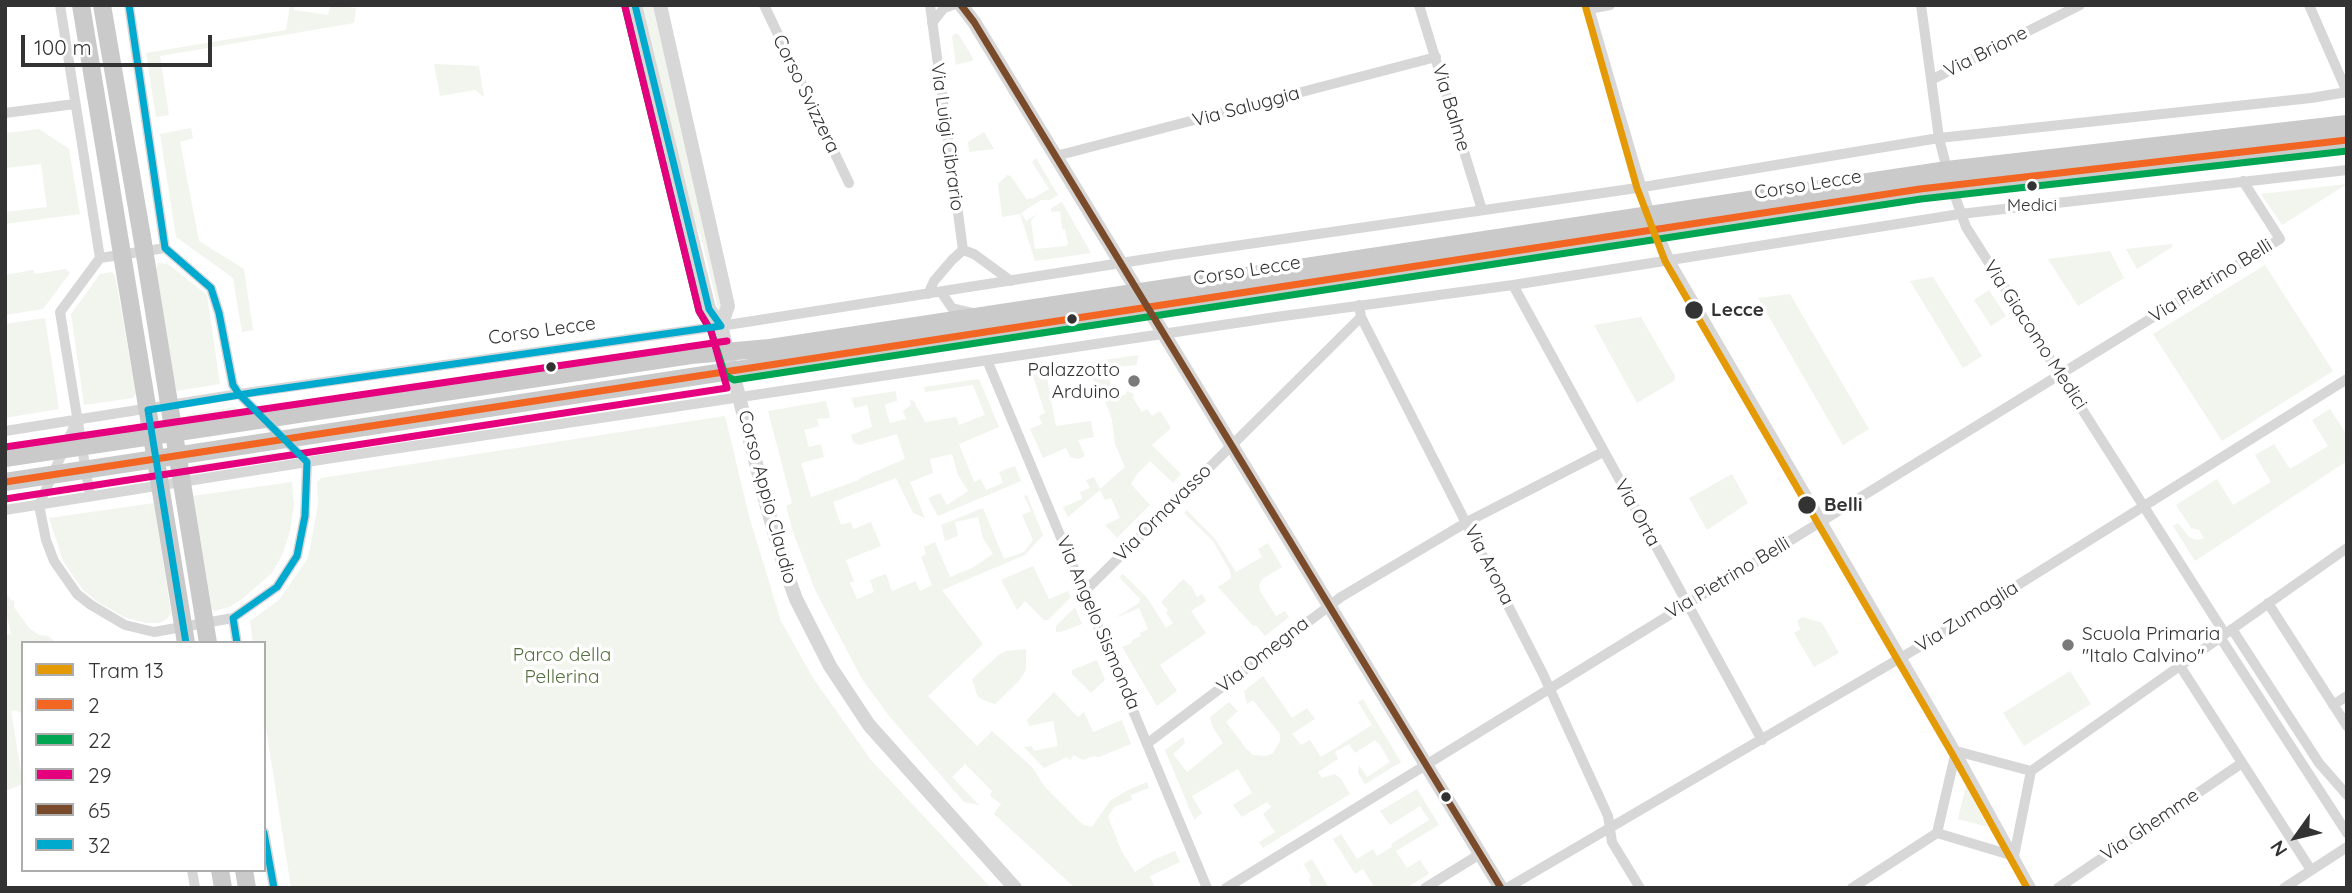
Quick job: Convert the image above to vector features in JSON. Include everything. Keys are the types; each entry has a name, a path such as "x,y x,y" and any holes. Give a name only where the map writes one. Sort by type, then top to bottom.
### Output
{"main road":[{"path":"81,5 184,635"},
{"path":"102,5 208,641"},
{"name":"Corso Lecce","path":"5,458 729,351 770,348 1138,291 1653,222 1949,178 2347,124"},
{"name":"Corso Lecce","path":"1949,178 2347,140"},
{"name":"Corso Lecce","path":"5,482 986,330 1148,308 1653,222"}],"street":[{"path":"60,5 100,258"},
{"path":"128,5 166,248 211,288 219,313 233,385 307,462 305,516 297,556 277,587 233,618 205,624 184,635 155,637 108,616 77,594 54,561 46,540 39,505 52,476 73,447 77,420 60,312 100,258 166,248"},
{"name":"Corso Appio Claudio","path":"635,5 709,309 721,326 729,351 783,566 812,634 869,725 1015,888"},
{"name":"Corso Appio Claudio","path":"660,5 728,306 721,326"},
{"name":"Corso Svizzera","path":"764,5 849,183"},
{"name":"Via Luigi Cibrario","path":"930,5 963,250"},
{"path":"932,23 944,8 953,5"},
{"name":"Via Balme","path":"1419,5 1482,211"},
{"path":"1610,5 1588,7 1653,222 1670,261 1956,751 2031,888"},
{"name":"Via Giacomo Medici","path":"1922,5 1939,138 1960,214 1970,234 2226,633 2347,833"},
{"name":"Via Brione","path":"1931,80 2080,5"},
{"path":"2309,5 2347,92"},
{"path":"965,7 1501,888"},
{"name":"Via Saluggia","path":"1056,156 1436,57"},
{"name":"Corso Lecce","path":"5,431 1642,187 1939,138 2347,92"},
{"path":"5,113 75,104"},
{"path":"5,510 1163,334 1360,311 1960,214 2347,170"},
{"name":"Via Pietrino Belli","path":"1226,888 2280,239 2243,181"},
{"path":"928,294 934,281 963,250 974,254 1011,281"},
{"name":"Via Orta","path":"1513,285 1762,740"},
{"name":"Corso Lecce","path":"941,292 952,308 983,316"},
{"name":"Via Ornavasso","path":"1084,591 1231,445 1360,311"},
{"name":"Via Arona","path":"1360,311 1550,687 1608,816 1612,842 1640,888"},
{"name":"Via Angelo Sismonda","path":"987,360 1207,888"},
{"name":"Via Zumaglia","path":"1507,888 1901,658 2347,379"},
{"path":"73,447 86,471 90,496"},
{"name":"Via Omegna","path":"1148,743 1329,604 1467,522 1603,452"},
{"path":"2014,856 2031,771 2347,548"},
{"path":"2268,603 2347,726"},
{"path":"233,618 237,641"},
{"name":"Via Giacomo Medici","path":"2226,633 2319,762 2347,795"},
{"path":"2179,666 2311,870"},
{"path":"2333,705 2347,696"},
{"path":"1956,751 2031,771"},
{"path":"1852,888 1937,833 1956,751"},
{"name":"Via Ghemme","path":"2057,888 2242,763"},
{"path":"1937,833 2014,856"},
{"path":"266,843 274,888"},
{"path":"2284,888 2347,847"},
{"path":"1425,888 1480,854"}],"green space":[{"path":"290,5 294,5 294,10 328,15 330,5 356,8 354,23 160,56 169,115 156,117 146,53 286,30"},
{"path":"642,5 653,5 724,315 720,316 700,233 691,221"},
{"path":"956,33 974,60 956,65 952,36"},
{"path":"434,64 479,66 484,97 475,90 440,96"},
{"path":"191,128 193,138 180,142 199,241 244,269 253,330 242,332 233,278 176,237 160,134"},
{"path":"39,129 69,149 80,214 5,224 5,212 47,207 41,164 5,168 5,133"},
{"path":"984,132 994,149 969,152 968,142"},
{"path":"1036,158 1058,195 1050,200 1041,200 1021,213 1026,221 1037,214 1031,221 1035,249 1068,244 1065,229 1062,229 1060,211 1051,212 1051,208 1062,202 1091,253 1035,261 1020,214 1002,217 998,184 1007,175 1011,176 1027,200 1049,189 1032,162"},
{"path":"2347,184 2282,225 2261,194"},
{"path":"2172,244 2172,247 2137,269 2126,249"},
{"path":"2110,251 2124,278 2078,306 2048,259"},
{"path":"158,263 168,264 207,295 220,384 176,391 156,269"},
{"path":"2265,265 2333,371 2222,441 2153,334"},
{"path":"66,269 70,273 43,309 5,315 5,275 33,270 35,274"},
{"path":"112,272 115,275 136,394 133,398 84,405 71,314 100,274"},
{"path":"1933,277 1982,356 1963,368 1910,281"},
{"path":"1989,290 2006,316 1991,326 1974,300"},
{"path":"1790,294 1869,429 1843,445 1758,298"},
{"path":"1641,317 1675,376 1674,381 1637,403 1594,325"},
{"path":"45,318 59,409 5,418 5,324"},
{"path":"1139,355 1136,365 1108,368 1112,396 1125,395 1127,391 1134,394 1133,398 1142,412 1147,409 1152,416 1160,411 1171,428 1152,445 1181,474 1173,483 1150,461 1137,474 1131,484 1150,505 1117,538 1105,525 1120,518 1111,498 1105,500 1100,490 1068,517 1063,507 1082,499 1080,492 1090,488 1086,480 1094,477 1100,489 1125,467 1115,444 1112,420 1101,389 1088,374 1083,363"},
{"path":"1045,368 1056,426 1091,421 1094,437 1078,440 1085,456 1078,459 1070,457 1066,448 1043,458 1030,429 1042,424 1039,416 1045,413 1031,370"},
{"path":"979,379 999,427 959,444 974,482 981,479 986,490 1003,483 999,472 1015,466 1021,481 938,516 928,498 940,493 947,505 968,491 958,475 952,454 930,459 933,473 910,482 925,518 913,513 896,478 833,502 841,525 850,522 854,529 871,522 881,546 846,560 854,581 850,583 857,599 874,592 870,580 886,574 892,591 916,581 920,591 932,585 921,557 926,554 924,547 935,542 950,577 972,568 993,554 983,538 978,517 955,522 958,536 945,541 941,525 983,508 1004,559 1024,552 1033,540 1022,515 1031,511 1024,496 1027,495 1043,535 1025,555 942,590 983,644 928,696 977,746 992,731 1032,767 1045,787 1083,825 1092,827 1110,801 1147,782 1149,788 1131,795 1132,800 1114,807 1108,817 1122,852 1135,872 1155,859 1175,851 1180,862 1150,876 1155,888 1075,888 994,814 1001,804 990,796 992,791 965,764 952,777 979,805 964,802 890,717 862,679 815,590 793,532 786,506 792,503 768,411 826,401 830,418 817,419 819,426 804,430 809,447 821,444 824,457 801,463 811,497 859,480 905,459 897,434 859,445 853,442 851,435 872,427 867,405 855,408 851,398 896,391 897,401 886,404 885,407 890,423 906,419 903,411 911,405 910,400 914,401 925,422 956,417 959,425 985,415 973,385 925,392 924,387"},
{"path":"235,407 240,412 187,422 184,420 187,415"},
{"path":"2330,409 2347,435 2347,461 2195,561 2173,526 2178,523 2190,538 2204,538 2199,530 2191,528 2176,505 2217,479 2233,505 2271,482 2255,455 2274,444 2290,469 2328,446 2312,420"},
{"name":"Parco della Pellerina","path":"725,416 749,516 781,621 813,678 871,760 991,888 291,888 266,728 266,641 253,641 250,621 279,600 308,558 318,505 317,482 321,478"},
{"path":"281,452 284,454 281,459 194,472 191,469 193,465"},
{"path":"1732,474 1748,503 1707,530 1689,498"},
{"path":"292,482 294,505 290,531 283,553 272,573 242,599 215,611 212,609 193,496"},
{"path":"154,503 171,613 160,623 146,623 124,617 83,590 63,561 49,518"},
{"path":"1187,510 1215,539 1236,572 1262,557 1258,549 1268,543 1282,567 1262,579 1260,591 1276,616 1285,611 1289,617 1265,636 1218,587 1231,578 1230,571 1213,541 1184,513"},
{"path":"1033,566 1049,599 1068,591 1071,597 1048,620 1044,620 1025,601 1017,610 1001,580"},
{"path":"1123,574 1148,599 1166,628 1173,623 1166,613 1168,610 1161,602 1183,579 1192,587 1197,597 1202,594 1206,601 1191,611 1206,633 1160,665 1177,691 1157,706 1122,647 1132,643 1132,640 1141,636 1140,633 1148,629 1139,608 1115,618 1139,603 1140,599 1119,577"},
{"path":"5,592 14,600 14,607 29,628 54,641 21,641 21,713 11,711 21,785 5,791 5,635 11,634"},
{"path":"1075,607 1082,624 1056,632 1056,626"},
{"path":"1802,617 1822,623 1839,653 1814,667 1794,633 1800,629 1797,621"},
{"path":"1026,649 1026,670 1018,682 995,704 981,699 972,679 1000,654"},
{"path":"1097,660 1105,680 1091,693 1072,674 1072,670"},
{"path":"2070,671 2091,704 2024,746 2003,713"},
{"path":"1263,676 1292,718 1307,708 1315,719 1292,734 1301,745 1310,740 1321,757 1372,725 1358,702 1363,699 1401,762 1365,784 1358,773 1359,765 1367,777 1390,762 1380,745 1375,740 1355,753 1349,744 1335,752 1338,759 1318,772 1322,778 1335,774 1350,794 1263,848 1259,842 1275,832 1263,814 1271,807 1267,802 1242,817 1233,805 1252,793 1238,769 1192,796 1202,813 1194,820 1165,750 1183,737 1185,743 1173,754 1187,772 1223,743 1212,726 1210,717 1229,702 1238,711 1226,722 1245,747 1253,755 1266,756 1273,753 1280,741 1280,734 1253,700 1247,704 1244,691"},
{"path":"1054,692 1078,717 1084,712 1093,732 1122,720 1131,744 1099,757 1083,760 1074,755 1070,760 1067,757 1044,768 1024,747 1032,746 1034,751 1058,746 1053,721 1029,726 1027,720"},
{"path":"1966,786 1988,827 1958,819"},
{"path":"1417,789 1439,825 1396,851 1407,868 1420,860 1429,874 1406,888 1375,888 1363,869 1355,874 1333,839 1341,834 1357,859 1373,849 1377,856 1429,820 1420,806 1390,825 1380,811"},
{"path":"1312,859 1329,888 1312,888 1309,879 1311,877 1304,864"}],"tram line":[{"name":"13","path":"1585,5 1637,188 1665,261 1954,757 2027,888"}],"transit line":[{"name":"32","path":"129,5 165,248 211,288 219,313 233,385 307,462 305,516 297,556 277,587 233,618 237,641"},
{"name":"32","path":"186,641 148,410 721,326 709,309 635,5"},
{"name":"65","path":"961,5 974,22 1501,888"},
{"name":"22","path":"625,7 699,311 711,331 725,375 734,380 1921,199 2347,151"},
{"name":"29","path":"5,499 727,388 711,331 699,311 625,7"},
{"name":"2","path":"5,482 1920,189 2347,140"},
{"name":"29","path":"5,447 727,341"},
{"name":"32","path":"266,844 274,888"}],"place":[{"name":"Medici","path":"2032,186"},
{"name":"Lecce","path":"1694,310"},
{"name":"Palazzotto Arduino","path":"1134,381"},
{"name":"Belli","path":"1807,505"},
{"name":"Scuola Primaria \"Italo Calvino\"","path":"2068,645"}]}
